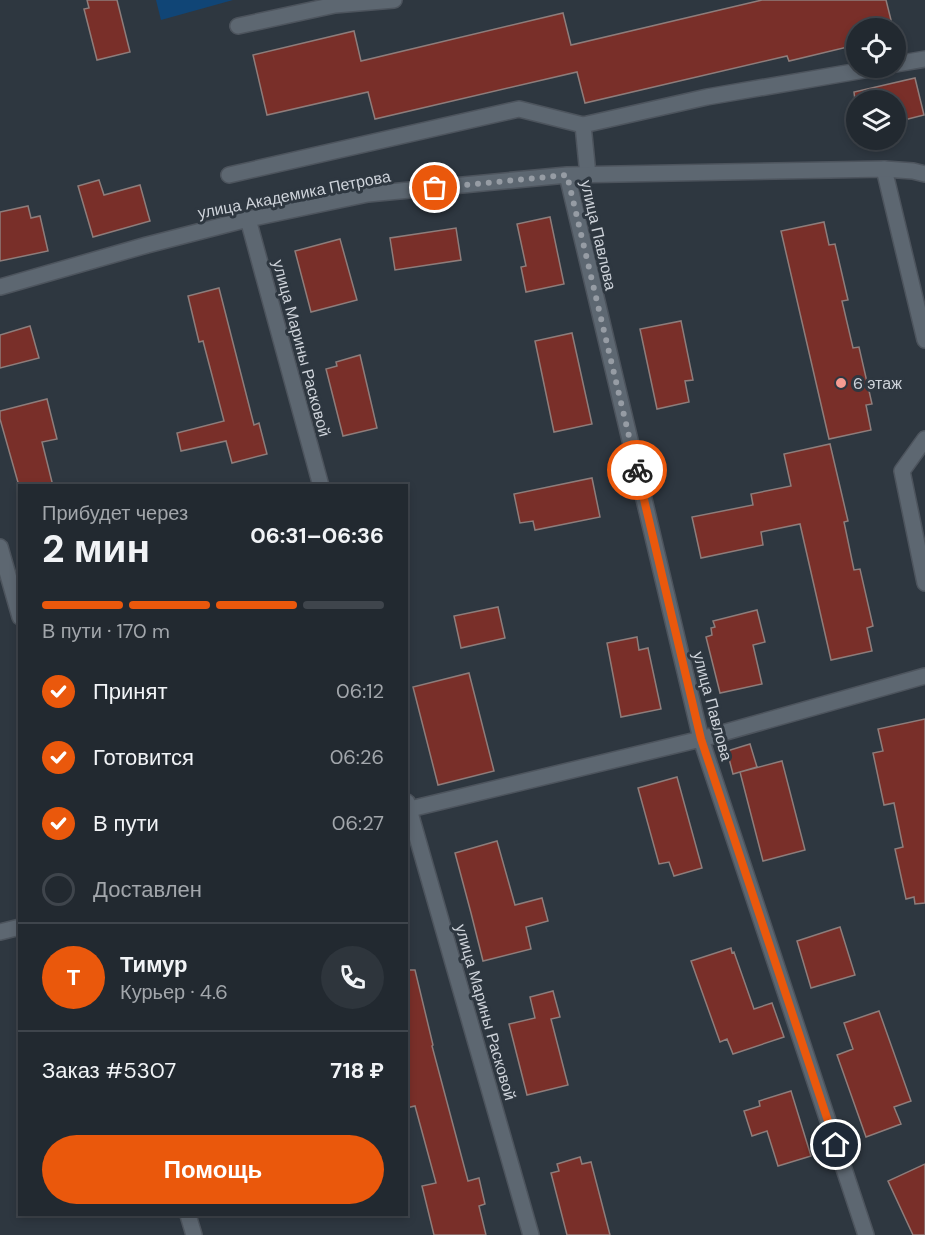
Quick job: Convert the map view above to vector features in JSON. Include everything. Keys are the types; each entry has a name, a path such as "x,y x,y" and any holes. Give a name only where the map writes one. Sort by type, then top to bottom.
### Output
{"street":[{"path":"238,26 335,4 394,0"},
{"path":"906,62 925,59"},
{"path":"229,175 519,109 583,125 707,97 846,73"},
{"path":"583,125 588,175"},
{"path":"885,169 925,340"},
{"name":"улица Академика Петрова","path":"0,287 248,219 368,194 567,175 885,169 925,174"},
{"name":"улица Павлова","path":"567,175 701,739 866,1235"},
{"name":"улица Марины Расковой","path":"248,219 320,484"},
{"path":"925,439 902,471 925,583"},
{"path":"0,547 18,610"},
{"path":"408,806 701,739 925,676"},
{"name":"улица Марины Расковой","path":"408,809 531,1235"},
{"path":"0,932 18,928"},
{"path":"188,1216 194,1235"}],"shaded area":[{"path":"156,0 233,0 161,20"}],"building":[{"path":"87,0 117,0 130,52 97,60 84,9 89,8"},
{"path":"762,0 886,0 890,18 846,18 846,47 789,61 787,56 585,103 577,72 375,119 368,92 267,115 253,55 354,31 361,61 563,13 571,45"},
{"path":"915,78 924,115 906,120 906,90 863,90"},
{"path":"99,180 104,195 140,185 150,221 93,237 78,186"},
{"path":"28,206 31,218 40,216 48,251 0,261 0,212"},
{"path":"550,217 564,284 526,292 521,267 526,266 517,224"},
{"path":"824,222 829,245 835,244 848,300 842,301 853,348 859,347 872,404 866,405 871,430 829,439 781,231"},
{"path":"456,228 461,260 395,270 390,238"},
{"path":"340,239 357,300 311,312 295,251"},
{"path":"219,288 254,425 259,423 267,454 232,463 226,441 181,451 177,433 224,421 203,341 199,342 188,296"},
{"path":"681,321 693,380 685,381 689,402 657,409 640,329"},
{"path":"30,326 39,358 0,368 0,335"},
{"path":"572,333 592,424 554,432 535,341"},
{"path":"360,355 377,428 343,436 326,369 337,366 336,362"},
{"path":"47,399 57,439 42,442 52,484 18,484 0,419 0,411"},
{"path":"830,444 848,521 844,522 854,570 860,569 873,626 867,628 872,651 831,660 800,524 761,532 763,545 701,558 692,517 753,505 751,494 791,486 784,454"},
{"path":"592,478 600,517 535,530 533,521 520,523 514,494"},
{"path":"498,607 505,638 461,648 454,616"},
{"path":"757,610 765,642 753,645 762,684 720,693 706,637 712,635 711,628 715,627 713,621"},
{"path":"637,637 639,650 648,648 661,709 621,717 607,643"},
{"path":"469,673 494,771 438,785 413,687"},
{"path":"925,719 925,903 915,904 914,897 906,899 895,849 903,847 894,803 884,805 873,753 883,751 878,729"},
{"path":"750,744 757,767 733,774 727,751"},
{"path":"782,761 805,850 763,861 740,772"},
{"path":"677,777 702,868 674,876 669,862 659,864 638,788"},
{"path":"497,841 515,905 542,898 548,921 526,927 531,949 483,961 455,853"},
{"path":"840,927 855,975 811,988 797,941"},
{"path":"731,948 754,1009 772,1003 784,1037 733,1054 727,1039 720,1042 691,961"},
{"path":"408,970 415,970 432,1046 468,1181 479,1178 485,1204 479,1206 486,1235 434,1235 422,1186 436,1183 415,1106 408,1108"},
{"path":"553,991 560,1017 551,1019 568,1085 527,1095 509,1024 535,1018 530,997"},
{"path":"879,1011 911,1101 894,1107 901,1124 866,1137 837,1055 853,1049 844,1023"},
{"path":"791,1091 811,1156 778,1166 767,1131 752,1136 744,1111 760,1106 759,1101"},
{"path":"580,1157 582,1164 591,1162 610,1235 567,1235 551,1173 559,1171 557,1164"},
{"path":"925,1164 925,1235 913,1235 888,1181"}],"way so far":[{"path":"435,188 567,175 637,470"}],"place":[{"name":"6 этаж","path":"841,383"}],"route":[{"path":"637,470 701,739 836,1145"}]}
